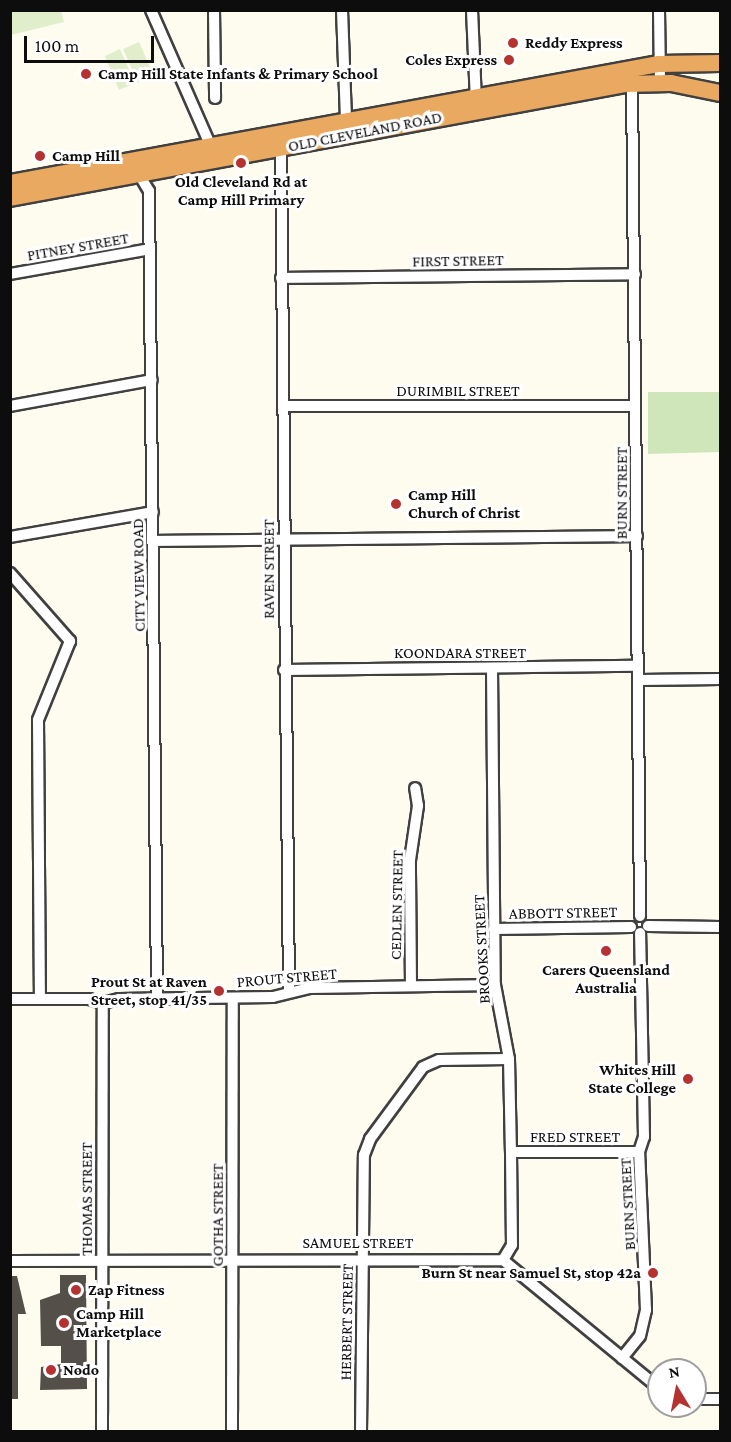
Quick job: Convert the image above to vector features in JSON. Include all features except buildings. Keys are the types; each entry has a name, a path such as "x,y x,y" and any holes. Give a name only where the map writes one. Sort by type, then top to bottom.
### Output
{"highway":[{"name":"OLD CLEVELAND ROAD","path":"10,183 124,162 281,147 477,104 632,76 659,64 720,63"},
{"name":"OLD CLEVELAND ROAD","path":"632,76 720,93"},
{"name":"OLD CLEVELAND ROAD","path":"10,198 139,174 213,153 346,121 477,104"}],"street":[{"path":"151,10 213,153"},
{"path":"214,10 215,98"},
{"path":"342,10 346,121"},
{"path":"472,10 477,104"},
{"path":"659,10 660,82"},
{"name":"BURN STREET","path":"622,1358 640,1336 646,1310 639,1152 644,1137 640,929 633,920 640,916 640,680 636,666 636,418 632,406 635,274 632,76"},
{"name":"RAVEN STREET","path":"281,147 284,670 289,991"},
{"path":"124,162 139,174"},
{"name":"CITY VIEW ROAD","path":"139,174 149,191 157,998"},
{"name":"PITNEY STREET","path":"10,274 150,249"},
{"name":"FIRST STREET","path":"281,278 635,274"},
{"path":"10,406 152,380"},
{"name":"DURIMBIL STREET","path":"283,406 632,406"},
{"path":"10,537 153,512"},
{"path":"154,540 636,536"},
{"path":"10,573 70,642 38,720 40,998"},
{"name":"KOONDARA STREET","path":"284,670 636,666"},
{"name":"BROOKS STREET","path":"492,668 495,985 509,1059 511,1152 512,1245 503,1260"},
{"path":"640,680 720,679"},
{"name":"CEDLEN STREET","path":"411,986 410,860 418,806 415,788"},
{"name":"ABBOTT STREET","path":"494,929 720,927"},
{"name":"PROUT STREET","path":"10,999 40,998 103,1003 157,998 273,997 289,991 495,985"},
{"name":"GOTHA STREET","path":"232,1431 233,998"},
{"name":"THOMAS STREET","path":"102,1431 103,1003"},
{"name":"HERBERT STREET","path":"361,1431 364,1155 370,1139 423,1067 439,1060 509,1059"},
{"name":"FRED STREET","path":"511,1152 639,1152"},
{"name":"SAMUEL STREET","path":"10,1261 363,1258 503,1260"},
{"path":"503,1260 647,1378"}],"green space":[{"path":"10,11 61,11 64,22 11,35"},
{"path":"139,42 154,76 138,83 123,49"},
{"path":"120,49 135,83 119,90 105,56"},
{"path":"648,392 720,392 720,452 648,454"}],"place":[{"name":"Reddy Express","path":"513,43"},
{"name":"Coles Express","path":"509,60"},
{"name":"Camp Hill State Infants & Primary School","path":"86,74"},
{"name":"Camp Hill","path":"40,156"},
{"name":"Old Cleveland Rd at Camp Hill Primary","path":"241,163"},
{"name":"Camp Hill Church of Christ","path":"396,504"},
{"name":"Carers Queensland Australia","path":"606,951"},
{"name":"Prout St at Raven Street, stop 41/35","path":"219,991"},
{"name":"Whites Hill State College","path":"688,1079"},
{"name":"Burn St near Samuel St, stop 42a","path":"653,1273"},
{"name":"Zap Fitness","path":"76,1290"},
{"name":"Camp Hill Marketplace","path":"64,1323"},
{"name":"Nodo","path":"51,1370"}]}
